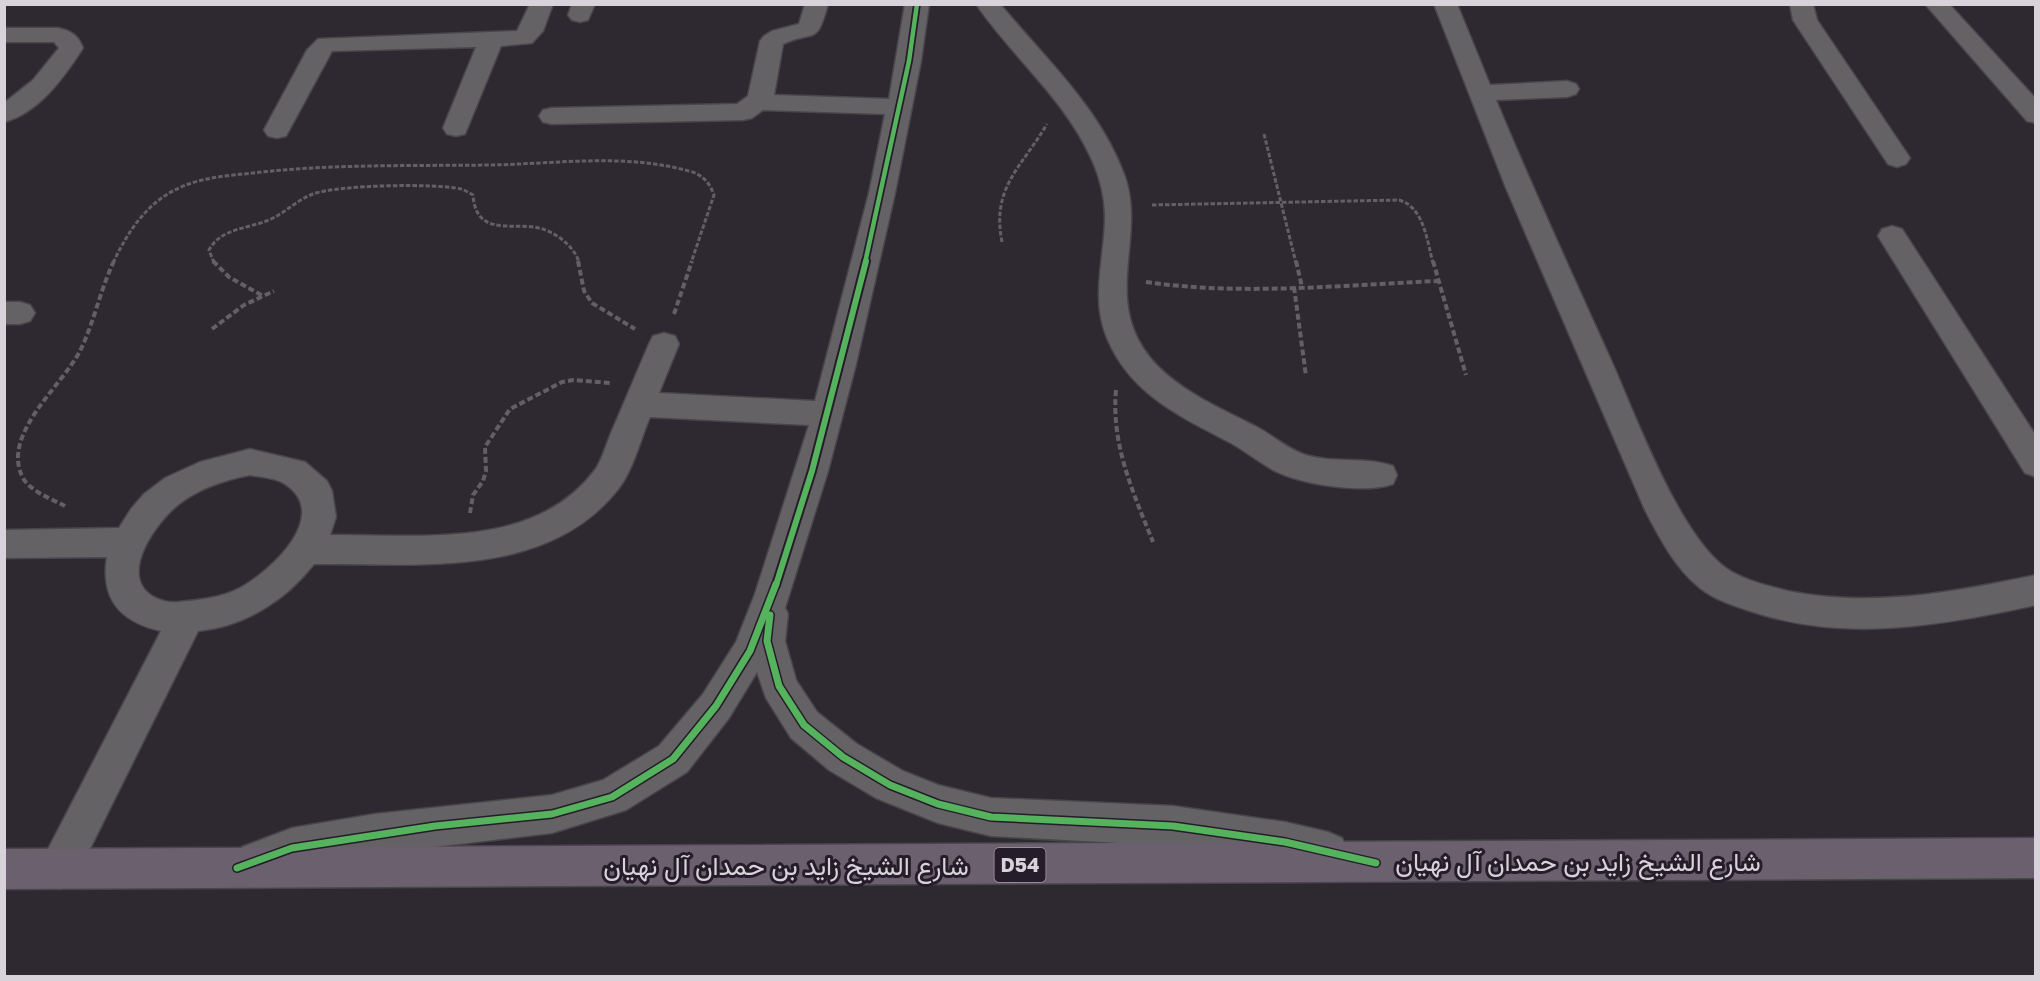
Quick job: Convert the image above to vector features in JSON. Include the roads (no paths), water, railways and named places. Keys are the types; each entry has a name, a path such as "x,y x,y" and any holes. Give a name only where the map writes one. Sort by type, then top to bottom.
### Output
{"highway":[{"name":"شارع الشيخ زايد بن حمدان آل نهيان","path":"4,869 2036,858"}],"street":[{"path":"277,130 319,50 326,44 524,38 531,31 542,4"},
{"path":"758,102 772,41 778,36 799,33 810,28 817,4"},
{"path":"237,868 292,848 435,826 552,814 612,797 673,759 716,706 750,651 773,594 812,471 842,364 900,107 916,4"},
{"path":"987,4 1063,94 1103,155 1118,206 1113,274 1114,312 1125,348 1150,381 1182,403 1246,436 1295,465 1315,470 1381,475"},
{"path":"1445,4 1519,188 1662,510 1692,558 1714,579 1742,594 1796,609 1849,616 1898,616 2036,590"},
{"path":"1800,4 1804,20 1897,158"},
{"path":"1936,4 2036,115"},
{"path":"4,34 58,35 68,40 71,48 58,67 31,96 4,114"},
{"path":"456,128 491,40"},
{"path":"1479,93 1567,89"},
{"path":"552,116 732,114 743,112 758,102 900,107"},
{"path":"1892,236 2036,464"},
{"path":"308,550 459,548 504,543 546,529 582,506 609,477 664,344"},
{"path":"645,392 828,414"},
{"path":"250,462 292,469 306,479 316,493 320,510 319,520 308,550 277,584 234,609 210,616 186,619 163,617 143,609 129,597 122,581 121,562 127,542 140,522 157,503 178,487 210,472 250,462"},
{"path":"4,544 127,542"},
{"path":"773,594 767,641 779,686 804,725 843,757 890,785 938,804 991,817 1173,826 1285,842 1376,863"},
{"path":"59,869 186,619"}]}
